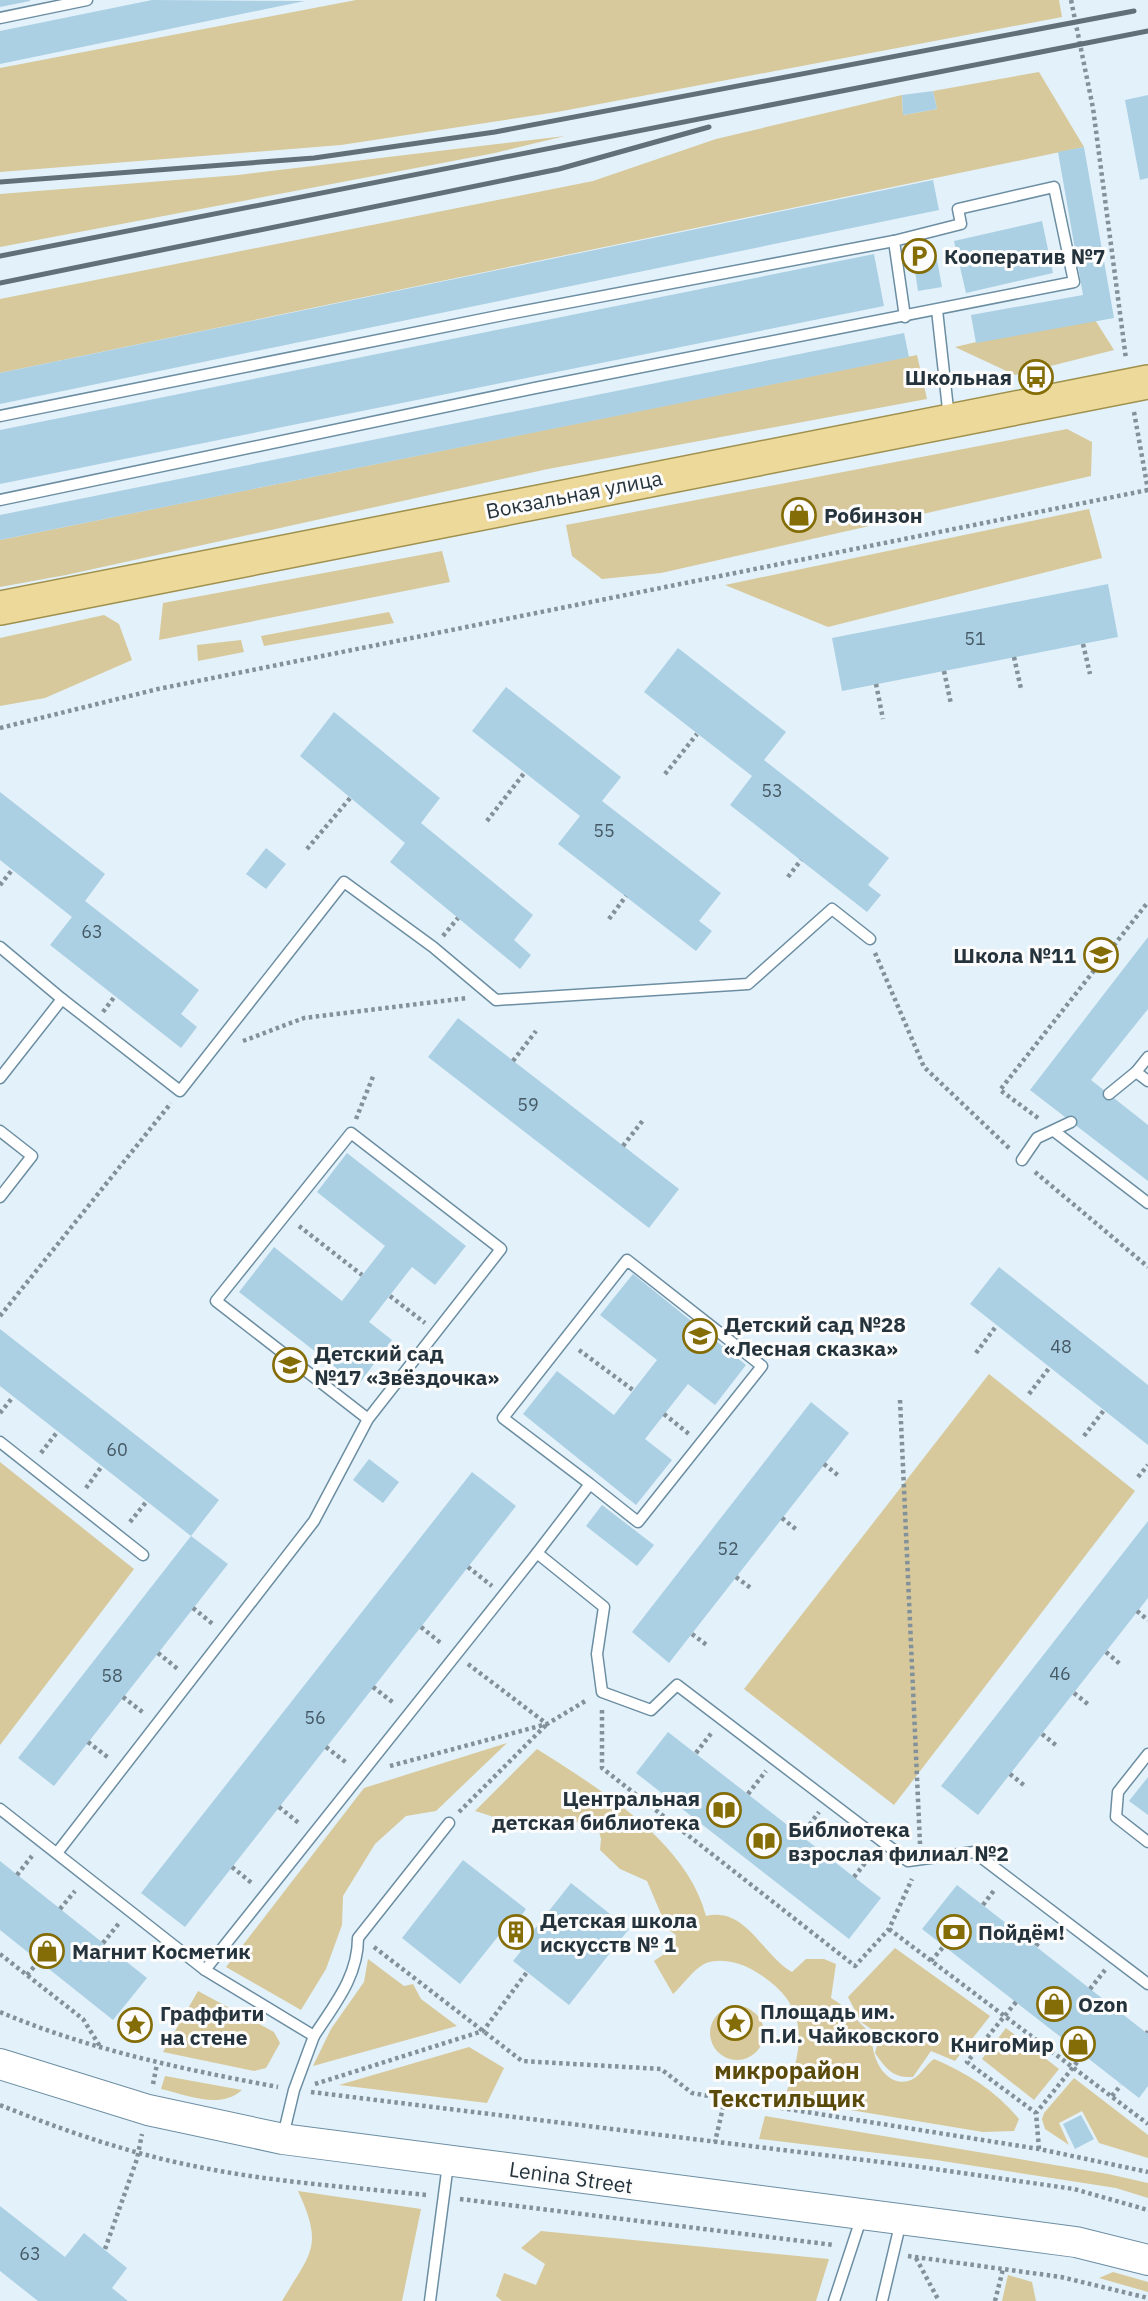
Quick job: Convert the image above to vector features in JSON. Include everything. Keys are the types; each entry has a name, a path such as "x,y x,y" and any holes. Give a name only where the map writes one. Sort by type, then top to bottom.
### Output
{"main road":[{"name":"Вокзальная улица","path":"0,608 1139,383"}],"street":[{"name":"Lenina Street","path":"0,2064 148,2110 283,2139 1076,2242 1148,2260"}],"lane":[{"path":"0,18 87,0"},
{"path":"0,416 508,314 894,241 961,225 958,209 1054,187 1074,282 535,388 0,500"},
{"path":"894,241 905,317"},
{"path":"937,310 949,421"},
{"path":"0,947 180,1091 344,882 433,947 496,1000 748,984 832,909 870,939"},
{"path":"0,1078 62,999"},
{"path":"1109,1094 1136,1072 1148,1057"},
{"path":"1136,1072 1148,1081"},
{"path":"1022,1160 1037,1138 1071,1122"},
{"path":"0,1131 32,1156 0,1197"},
{"path":"1054,1131 1148,1203"},
{"path":"57,1853 314,1521 368,1419 501,1250 351,1133 216,1301 368,1419"},
{"path":"627,1260 762,1366 701,1443 638,1521 503,1418 627,1260"},
{"path":"0,1442 143,1555"},
{"path":"205,1970 590,1484"},
{"path":"537,1553 604,1607 597,1654 602,1692 650,1710 677,1685 908,1861 974,1852 1148,1984"},
{"path":"1148,1754 1118,1792 1116,1817 1148,1842"},
{"path":"0,1809 205,1970 314,2036"},
{"path":"283,2139 294,2090 314,2036 346,1987 358,1956 358,1938 449,1823"},
{"path":"430,2301 448,2161"},
{"path":"834,2301 862,2216"},
{"path":"882,2301 901,2221"}],"path":[{"path":"0,728 172,687 1148,490 1139,383 1093,108 1071,0"},
{"path":"1083,644 1090,674"},
{"path":"1014,657 1021,689"},
{"path":"944,671 951,704"},
{"path":"876,684 883,719"},
{"path":"665,774 697,734"},
{"path":"487,821 525,772"},
{"path":"307,849 351,797"},
{"path":"788,877 801,860"},
{"path":"0,885 12,870"},
{"path":"609,919 626,896"},
{"path":"1054,1131 1000,1090 1148,902"},
{"path":"870,939 925,1067 1022,1160 1148,1267"},
{"path":"209,1054 304,1018 490,995"},
{"path":"513,1061 536,1031"},
{"path":"351,1133 374,1074"},
{"path":"0,1316 180,1091"},
{"path":"624,1146 644,1119"},
{"path":"285,1215 362,1275"},
{"path":"390,1296 436,1332"},
{"path":"976,1353 997,1325"},
{"path":"564,1339 633,1390"},
{"path":"1029,1394 1050,1367"},
{"path":"0,1413 13,1397"},
{"path":"602,1692 602,1768 855,1966 889,1929 921,1859 900,1400"},
{"path":"1084,1436 1104,1410"},
{"path":"664,1414 701,1443"},
{"path":"31,1466 58,1432"},
{"path":"824,1464 840,1476"},
{"path":"1138,1478 1148,1465"},
{"path":"75,1501 102,1466"},
{"path":"120,1536 147,1501"},
{"path":"782,1518 798,1531"},
{"path":"468,1567 503,1595"},
{"path":"736,1577 752,1589"},
{"path":"1138,1611 1148,1620"},
{"path":"421,1627 547,1724"},
{"path":"692,1634 708,1646"},
{"path":"1106,1652 1121,1664"},
{"path":"373,1687 408,1714"},
{"path":"449,1823 547,1724 602,1692"},
{"path":"1074,1693 1089,1704"},
{"path":"123,1698 158,1724"},
{"path":"696,1754 722,1719"},
{"path":"327,1747 361,1774 547,1724"},
{"path":"1042,1734 1057,1746"},
{"path":"88,1742 122,1769"},
{"path":"748,1794 775,1759"},
{"path":"1010,1774 1025,1786"},
{"path":"801,1836 829,1800"},
{"path":"279,1807 313,1834"},
{"path":"854,1877 882,1841"},
{"path":"17,1875 43,1843"},
{"path":"232,1867 266,1894"},
{"path":"60,1909 86,1877"},
{"path":"103,1944 130,1911"},
{"path":"889,1929 1148,2124"},
{"path":"932,1961 944,1946"},
{"path":"373,1947 522,2061 661,2068 692,2093 1039,2149 1148,2172"},
{"path":"0,1954 83,2019 102,2049"},
{"path":"27,1975 38,1961"},
{"path":"294,2090 482,2031 527,1972"},
{"path":"1016,2001 967,2062 1036,2113"},
{"path":"0,2012 57,2036 157,2064 294,2090 921,2166 1074,2189 1148,2210"},
{"path":"1039,2149 1036,2113 1083,2055"},
{"path":"1112,2096 1121,2085"},
{"path":"715,2142 725,2099"},
{"path":"0,2105 84,2136 240,2175 852,2247"},
{"path":"105,2249 138,2151"},
{"path":"893,2255 1061,2277 1148,2298"},
{"path":"915,2258 939,2301"},
{"path":"995,2301 1003,2269"}],"shaded area":[{"path":"356,0 1059,0 1062,17 557,112 341,145 0,172 0,68"},
{"path":"1039,72 1084,147 0,373 0,299 593,181 716,139 902,95 903,115 937,109 933,91"},
{"path":"565,136 495,153 0,247 0,194 238,175"},
{"path":"1092,315 1114,350 1015,375 955,347"},
{"path":"917,355 927,399 548,469 66,575 0,587 0,540"},
{"path":"1067,429 1092,442 1091,476 661,573 602,579 572,556 566,525"},
{"path":"1089,509 1102,558 828,627 725,585"},
{"path":"442,551 450,582 159,640 163,603"},
{"path":"389,612 394,623 264,646 261,636"},
{"path":"104,615 119,624 132,660 45,698 0,706 0,638"},
{"path":"241,640 244,652 198,661 197,645"},
{"path":"989,1374 1135,1491 894,1805 744,1689"},
{"path":"0,1462 134,1569 0,1745"},
{"path":"507,1743 436,1811 406,1816 375,1844 343,1896 342,1925 326,1969 301,2010 226,1967 364,1788"},
{"path":"537,1749 612,1799 660,1840 696,1889 706,1916 720,1915 743,1925 792,1972 806,1959 824,1959 836,1964 831,1998 872,2034 873,2050 885,2074 892,2079 908,2081 916,2077 934,2059 958,2070 1001,2100 1019,2119 1014,2131 983,2132 784,2099 799,2042 798,2025 784,1995 751,1969 728,1961 704,1964 673,1994 654,1961 673,1948 676,1935 658,1923 661,1914 647,1881 620,1869 600,1850 601,1839 597,1824 581,1822 526,1826 475,1811"},
{"path":"895,1948 990,2016 955,2061 931,2051 913,2077 895,2074 883,2064 875,2053 880,2035 861,2022 848,1997"},
{"path":"368,1959 404,1986 413,1984 421,1999 457,2026 313,2066 331,2029 364,1982"},
{"path":"198,1991 274,2032 280,2043 266,2068 254,2071 163,2052"},
{"path":"737,2006 756,2014 764,2033 756,2052 737,2060 718,2052 710,2033 718,2014"},
{"path":"1006,2028 1059,2069 1034,2100 982,2059"},
{"path":"469,2047 504,2068 487,2103 339,2085"},
{"path":"165,2076 242,2090 224,2099 203,2099 161,2089"},
{"path":"1074,2078 1148,2135 1148,2158 1099,2143 1082,2111 1059,2123 1069,2145 1045,2129 1042,2119 1044,2113"},
{"path":"765,2116 1108,2174 1148,2183 1148,2198 1116,2188 936,2160 759,2139"},
{"path":"298,2191 421,2209 402,2301 282,2301 311,2249 311,2225"},
{"path":"541,2231 829,2259 816,2301 502,2301 496,2296 504,2273 536,2285 545,2264 521,2248"},
{"path":"1113,2272 1148,2282 1148,2292 1099,2278"},
{"path":"1008,2275 1032,2282 1036,2301 1002,2301"}],"building":[{"path":"0,0 30,0 30,1 0,7"},
{"path":"152,0 305,1 0,64 0,31"},
{"path":"933,91 937,109 903,115 902,95"},
{"path":"1148,95 1148,178 1140,180 1125,100"},
{"path":"1084,147 1114,318 976,343 971,315 1083,295 1058,152"},
{"path":"933,180 939,210 0,404 0,373"},
{"path":"1042,221 1053,273 966,293 954,241"},
{"path":"874,254 884,306 0,484 0,430"},
{"path":"936,254 942,287 918,291 913,258"},
{"path":"904,333 909,357 0,540 0,515"},
{"path":"1108,584 1118,637 842,691 832,638"},
{"path":"678,648 786,732 764,760 889,858 868,885 881,895 867,912 730,805 752,776 644,692"},
{"path":"506,687 621,777 602,801 721,893 699,921 712,931 696,951 558,844 580,816 472,731"},
{"path":"334,712 440,798 421,823 533,915 514,940 531,955 520,969 390,862 405,843 300,756"},
{"path":"0,792 105,874 85,901 199,990 181,1014 197,1027 181,1048 50,945 72,917 0,860"},
{"path":"266,848 286,864 266,889 246,874"},
{"path":"1148,937 1148,1009 1091,1080 1148,1125 1148,1181 1030,1090"},
{"path":"458,1018 679,1189 649,1228 428,1057"},
{"path":"347,1153 466,1246 435,1285 412,1267 369,1322 392,1340 358,1385 239,1292 274,1247 342,1301 385,1246 317,1192"},
{"path":"999,1267 1148,1385 1148,1445 970,1304"},
{"path":"633,1274 746,1365 715,1405 688,1384 645,1439 672,1460 636,1505 523,1414 557,1371 614,1415 657,1360 600,1315"},
{"path":"0,1329 219,1500 191,1536 0,1386"},
{"path":"811,1402 849,1433 669,1663 632,1632"},
{"path":"369,1459 399,1482 383,1503 353,1480"},
{"path":"472,1472 516,1506 185,1927 141,1893"},
{"path":"602,1505 654,1545 637,1566 586,1526"},
{"path":"1148,1521 1148,1598 978,1815 941,1786"},
{"path":"191,1536 228,1564 54,1786 18,1758"},
{"path":"668,1732 881,1898 849,1939 636,1773"},
{"path":"1148,1777 1148,1815 1129,1801"},
{"name":"Детская школа искусств № 1","path":"463,1860 526,1909 519,1919 533,1931 571,1883 629,1929 569,2005 513,1961 521,1951 500,1934 460,1984 402,1938"},
{"path":"0,1861 147,1978 113,2020 0,1930"},
{"path":"957,1885 1148,2034 1148,2086 1139,2098 922,1929"},
{"path":"1081,2115 1094,2139 1075,2149 1063,2124"},
{"path":"0,2206 65,2257 84,2233 127,2268 112,2288 128,2301 38,2301 0,2271"}],"railway":[{"path":"0,182 314,158 495,132 1134,11"},
{"path":"0,256 1148,31"},
{"path":"0,283 559,169 709,127"}],"place":[{"name":"Кооператив №7","path":"919,256"},
{"name":"Школьная","path":"1036,377"},
{"name":"Робинзон","path":"799,515"},
{"name":"Школа №11","path":"1101,955"},
{"name":"Детский сад №28 «Лесная сказка»","path":"700,1336"},
{"name":"Детский сад №17 «Звёздочка»","path":"290,1365"},
{"name":"Центральная детская библиотека","path":"724,1810"},
{"name":"Библиотека взрослая филиал №2","path":"764,1841"},
{"name":"Детская школа искусств № 1","path":"516,1932"},
{"name":"Пойдём!","path":"954,1932"},
{"name":"Магнит Косметик","path":"47,1951"},
{"name":"Ozon","path":"1054,2004"},
{"name":"Площадь им. П.И. Чайковского","path":"735,2023"},
{"name":"Граффити на стене","path":"135,2025"},
{"name":"КнигоМир","path":"1078,2044"}],"district":[{"name":"микрорайон Текстильщик","path":"787,2084"}]}
